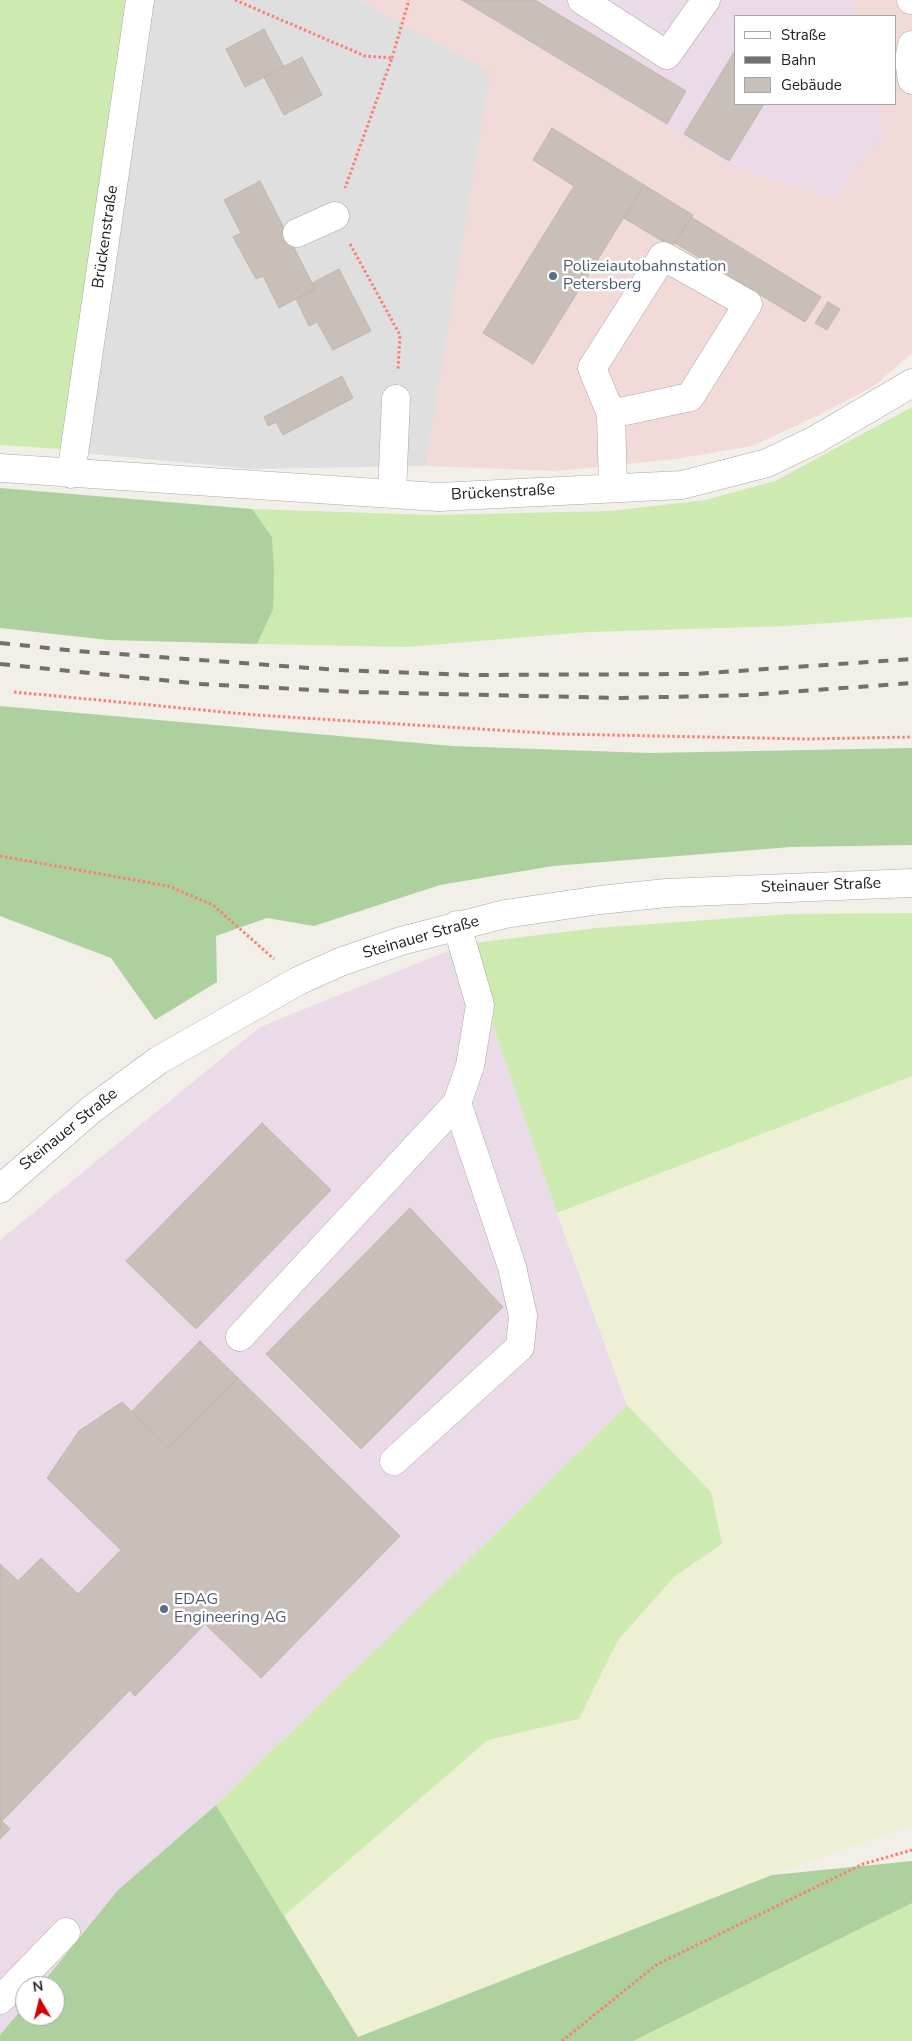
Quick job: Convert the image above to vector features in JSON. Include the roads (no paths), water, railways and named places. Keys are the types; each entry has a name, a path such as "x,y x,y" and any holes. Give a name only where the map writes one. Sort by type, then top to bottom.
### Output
{"street":[{"name":"Brückenstraße","path":"71,474 140,0"},
{"path":"582,0 667,55 706,0"},
{"path":"912,45 909,60 912,80"},
{"path":"298,233 335,216"},
{"path":"611,414 690,397 748,304 664,256 592,368 611,414 613,488"},
{"name":"Brückenstraße","path":"0,468 438,496 682,485 767,463 817,439 912,383"},
{"path":"392,494 396,399"},
{"name":"Steinauer Straße","path":"0,1189 92,1109 159,1060 298,981 340,962 457,926 548,906 647,895 912,883"},
{"path":"240,1337 457,1103 470,1066 480,1005 457,926"},
{"path":"394,1461 520,1347 523,1316 512,1267 457,1103"},
{"path":"0,2000 66,1932"}],"railway":[{"path":"0,643 77,651 338,670 472,675 694,674 912,659"},
{"path":"0,664 201,684 353,692 622,698 747,695 912,683"}],"place":[{"name":"Polizeiautobahnstation Petersberg","path":"553,276"},
{"name":"EDAG Engineering AG","path":"164,1609"}]}
